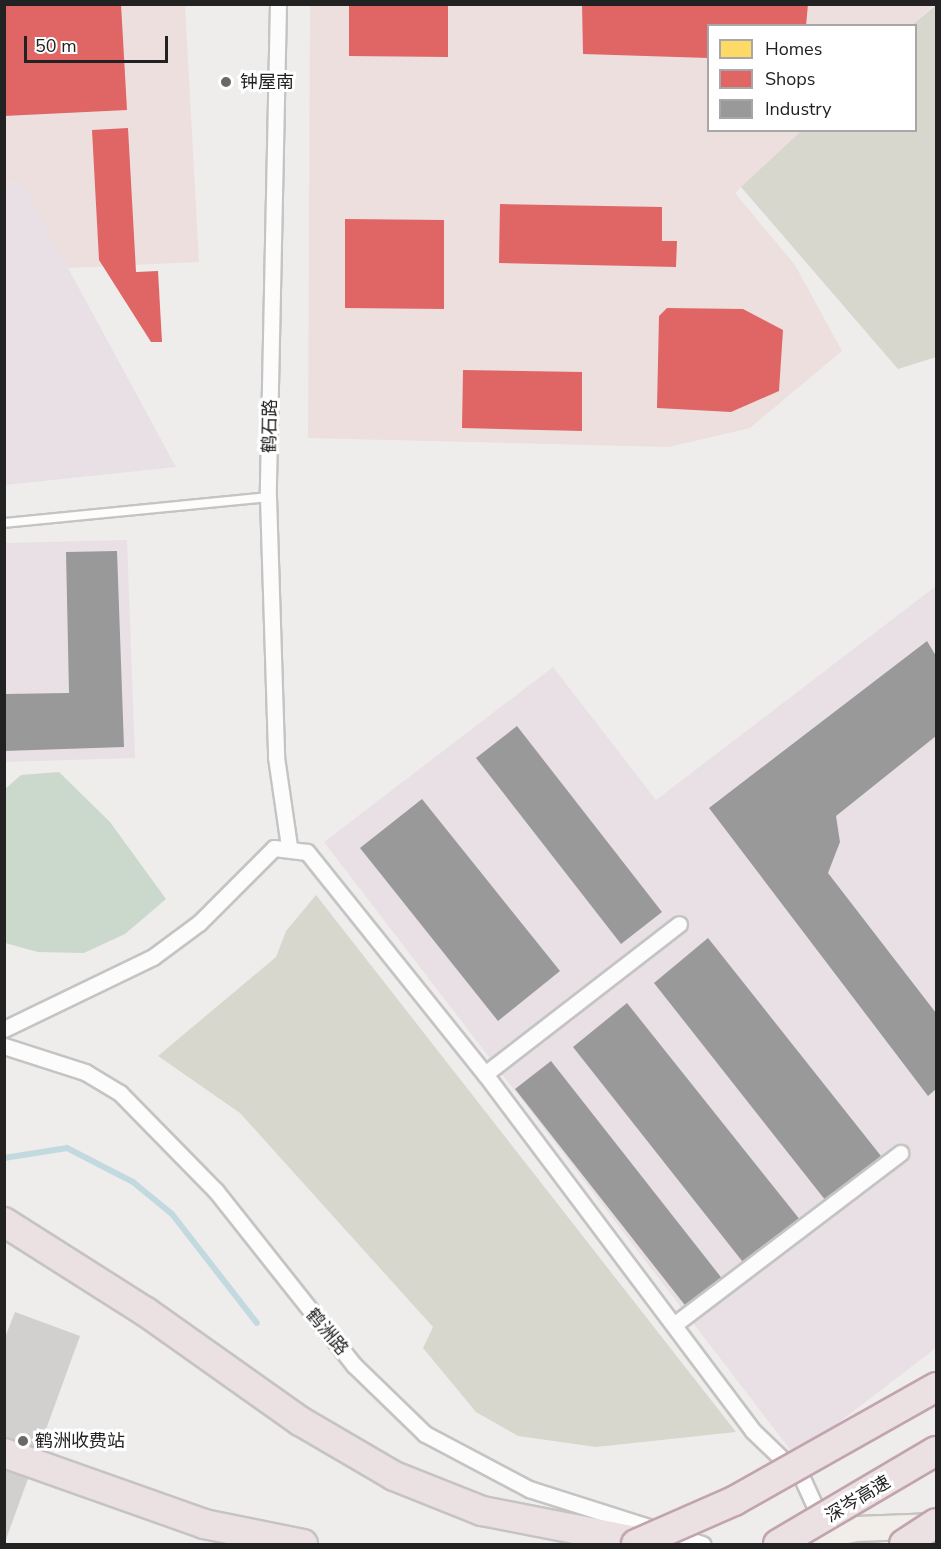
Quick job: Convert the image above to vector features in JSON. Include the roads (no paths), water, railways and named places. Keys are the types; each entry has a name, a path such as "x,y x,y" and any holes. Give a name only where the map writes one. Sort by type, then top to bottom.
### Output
{"highway":[{"path":"4,1222 146,1312 300,1421 394,1476 483,1511 652,1545"},
{"path":"636,1545 794,1470 936,1387"},
{"name":"深岑高速","path":"780,1545 936,1451"},
{"path":"4,1453 204,1524 303,1545"},
{"path":"904,1545 936,1525"}],"main road":[{"path":"780,1545 827,1533 936,1525"}],"street":[{"name":"鹤石路","path":"278,4 268,497 276,757 289,846"},
{"path":"4,1029 153,957 199,922 274,848 289,846 307,852 485,1074 675,1324 753,1431 802,1478 827,1533"},
{"path":"485,1074 679,924"},
{"name":"鹤洲路","path":"4,1046 85,1072 150,1121 216,1191 354,1365 425,1434 529,1489 702,1545"},
{"path":"675,1324 900,1153"}],"lane":[{"path":"4,524 268,497"}],"waterway":[{"path":"4,1158 67,1148 133,1182 172,1214 257,1323"}],"place":[{"name":"钟屋南","path":"226,82"},
{"name":"鹤洲收费站","path":"23,1441"}]}
